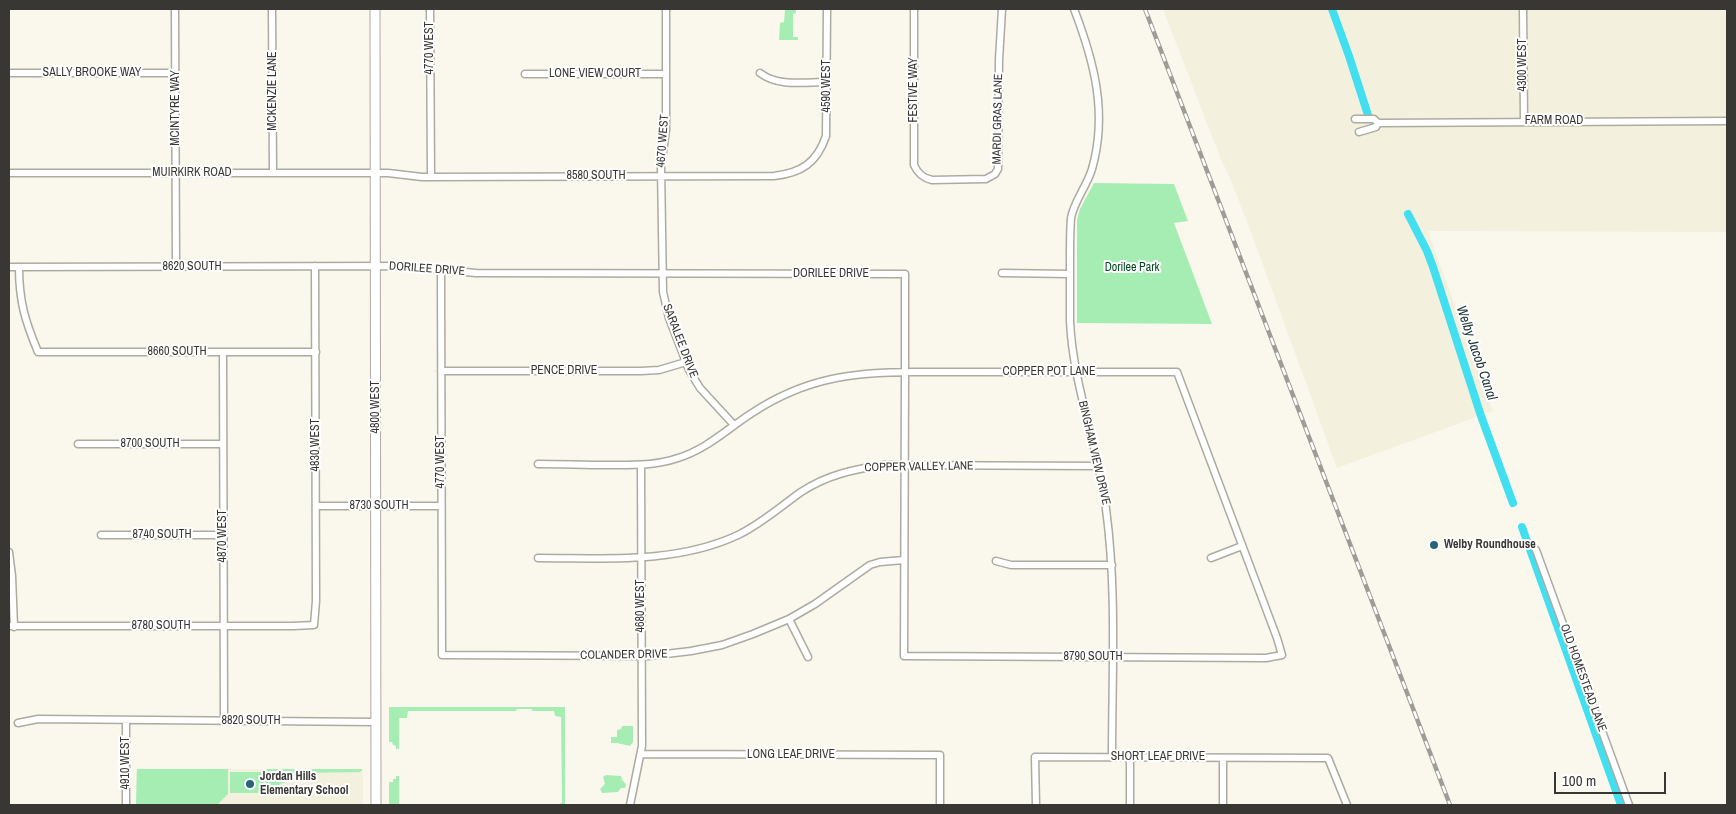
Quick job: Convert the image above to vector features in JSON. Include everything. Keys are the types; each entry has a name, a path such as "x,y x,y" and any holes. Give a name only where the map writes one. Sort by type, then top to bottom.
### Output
{"street":[{"name":"MCINTYRE WAY","path":"175,9 176,267"},
{"name":"MCKENZIE LANE","path":"272,9 273,173"},
{"name":"4800 WEST","path":"375,9 376,805"},
{"name":"4770 WEST","path":"430,9 431,177"},
{"name":"4670 WEST","path":"662,273 661,176 666,130 666,9"},
{"name":"4590 WEST","path":"813,160 822,148 826,136 827,9"},
{"name":"FESTIVE WAY","path":"914,9 914,160 916,170"},
{"name":"MARDI GRAS LANE","path":"916,170 925,178 932,180 979,180 990,178 998,169 999,60 1002,9"},
{"name":"BINGHAM VIEW DRIVE","path":"1074,9 1091,55 1099,103 1099,133 1092,169 1071,216 1070,322 1076,372 1106,507 1112,565 1112,757"},
{"name":"4300 WEST","path":"1523,9 1524,121"},
{"name":"SALLY BROOKE WAY","path":"9,73 176,72"},
{"path":"760,73 768,79 777,82 827,82"},
{"name":"LONE VIEW COURT","path":"525,74 666,74"},
{"path":"1355,119 1374,119 1379,123 1376,127 1359,132"},
{"name":"FARM ROAD","path":"1379,123 1727,121"},
{"name":"8580 SOUTH","path":"375,173 431,177 774,176 798,171 813,160"},
{"name":"MUIRKIRK ROAD","path":"9,173 375,173"},
{"name":"4830 WEST","path":"314,624 316,601 315,266"},
{"name":"8620 SOUTH","path":"9,267 376,266"},
{"name":"DORILEE DRIVE","path":"376,266 401,266 476,273 905,274 904,656"},
{"name":"8660 SOUTH","path":"19,267 22,307 38,352 316,352"},
{"name":"4770 WEST","path":"441,269 442,656"},
{"name":"SARALEE DRIVE","path":"662,273 666,308 686,362 700,388 734,425"},
{"path":"1002,274 1070,274"},
{"name":"4870 WEST","path":"223,352 224,721"},
{"name":"PENCE DRIVE","path":"441,371 641,371 659,370 686,362"},
{"name":"COPPER POT LANE","path":"538,464 641,465 690,454 713,442 734,425 778,398 814,383 856,374 905,372 1177,372 1282,655"},
{"name":"8700 SOUTH","path":"78,444 223,444"},
{"name":"4680 WEST","path":"630,805 641,754 641,465"},
{"name":"COPPER VALLEY LANE","path":"538,558 642,557 680,553 709,546 738,535 764,520 802,492 826,478 854,469 884,465 1098,466"},
{"name":"8730 SOUTH","path":"316,506 441,506"},
{"name":"8740 SOUTH","path":"101,535 223,535"},
{"path":"1211,558 1242,546"},
{"name":"OLD HOMESTEAD LANE","path":"1536,550 1629,805"},
{"path":"9,552 12,576 11,626"},
{"name":"COLANDER DRIVE","path":"442,656 641,656 676,654 722,644 753,634 789,619 815,604 870,565 880,562 904,560"},
{"path":"996,561 1011,564 1112,565"},
{"path":"789,619 808,657"},
{"name":"8780 SOUTH","path":"11,626 293,626 314,624"},
{"name":"8790 SOUTH","path":"904,656 1266,658 1282,655"},
{"name":"8820 SOUTH","path":"18,723 38,719 376,722"},
{"name":"4910 WEST","path":"126,720 126,805"},
{"name":"LONG LEAF DRIVE","path":"641,754 940,755 940,805"},
{"name":"SHORT LEAF DRIVE","path":"1036,805 1036,757 1112,757 1328,758 1347,805"},
{"path":"1130,757 1130,805"},
{"path":"1223,758 1223,805"}],"shaded area":[{"path":"1163,9 1727,9 1727,232 1428,231 1493,411 1337,468 1248,224"},
{"name":"Jordan Hills Elementary School","path":"136,769 363,769 363,805 136,805"}],"green space":[{"path":"796,9 796,13 793,14 793,37 798,37 798,40 779,40 780,23 784,22 785,10"},
{"name":"Dorilee Park","path":"1094,183 1174,184 1188,221 1174,223 1212,324 1077,323 1077,220 1080,209"},
{"path":"389,707 565,707 565,805 555,805 562,803 561,717 555,716 554,711 517,709 516,711 408,711 407,718 399,718 399,749 396,749 392,742 389,742"},
{"path":"622,726 633,726 633,742 630,746 611,743 611,737 617,737 617,730 621,729"},
{"path":"137,769 228,769 228,794 217,805 136,805"},
{"path":"266,769 363,769 360,772 302,773 265,792"},
{"path":"230,772 264,772 264,793 230,793"},
{"path":"606,775 621,776 626,784 625,788 621,788 618,792 602,793 600,789 605,784 603,777"},
{"path":"396,776 399,776 399,804 407,805 389,805 389,782 393,782"}],"waterway":[{"name":"Welby Jacob Canal","path":"1332,9 1368,115"},
{"name":"Welby Jacob Canal","path":"1408,214 1433,267 1481,416 1513,503"},
{"name":"Welby Jacob Canal","path":"1522,527 1621,805"}],"railway":[{"path":"1145,9 1450,805"}],"place":[{"name":"Welby Roundhouse","path":"1434,545"},
{"name":"Jordan Hills Elementary School","path":"250,784"}]}
